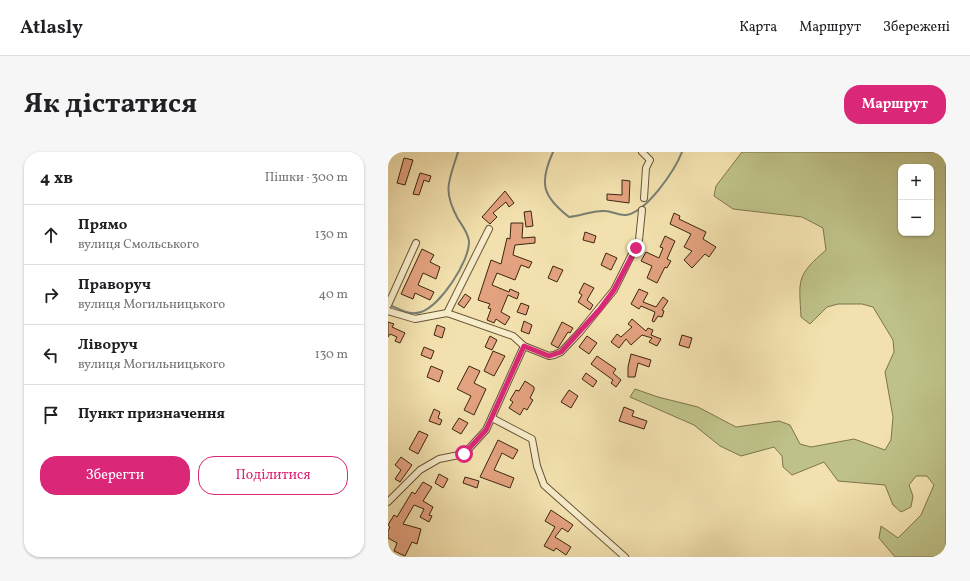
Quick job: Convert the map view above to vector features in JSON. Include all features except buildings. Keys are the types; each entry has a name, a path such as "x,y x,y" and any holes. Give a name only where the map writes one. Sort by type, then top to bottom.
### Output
{"street":[{"path":"642,152 650,160 646,168 644,198"},
{"path":"388,311 415,319 446,313 513,336 524,346 549,356 554,355 561,352 579,333 614,290 639,240 642,210"},
{"path":"446,313 489,229"},
{"path":"388,305 416,243"},
{"path":"388,502 420,470 439,459 464,454 486,430 524,346"},
{"path":"492,418 532,439 537,466 544,485 625,557"}],"green space":[{"path":"742,152 946,152 946,557 895,557 879,538 881,526 898,538 921,515 934,485 927,476 916,476 909,485 913,496 911,507 901,512 893,505 885,485 838,481 824,462 792,475 783,467 782,456 774,447 741,456 720,446 694,425 630,397 635,389 658,397 698,407 736,427 779,421 790,425 800,444 811,447 854,439 885,450 891,440 893,417 885,372 894,352 893,340 873,307 862,304 838,304 827,307 810,324 801,317 800,286 804,273 809,266 826,250 823,228 802,217 733,209 714,196 716,186"}],"waterway":[{"path":"389,305 405,312 412,313 421,312 429,308 445,292 465,260 469,241 465,229 453,209 449,193 450,178 458,152"},
{"path":"553,152 546,172 546,188 548,195 553,202 569,217 600,211 608,211 623,215 634,212 643,206 659,189 667,179 682,152"}],"route":[{"path":"464,454 486,430 524,346 549,356 561,352 600,309 614,290 636,248"}]}
